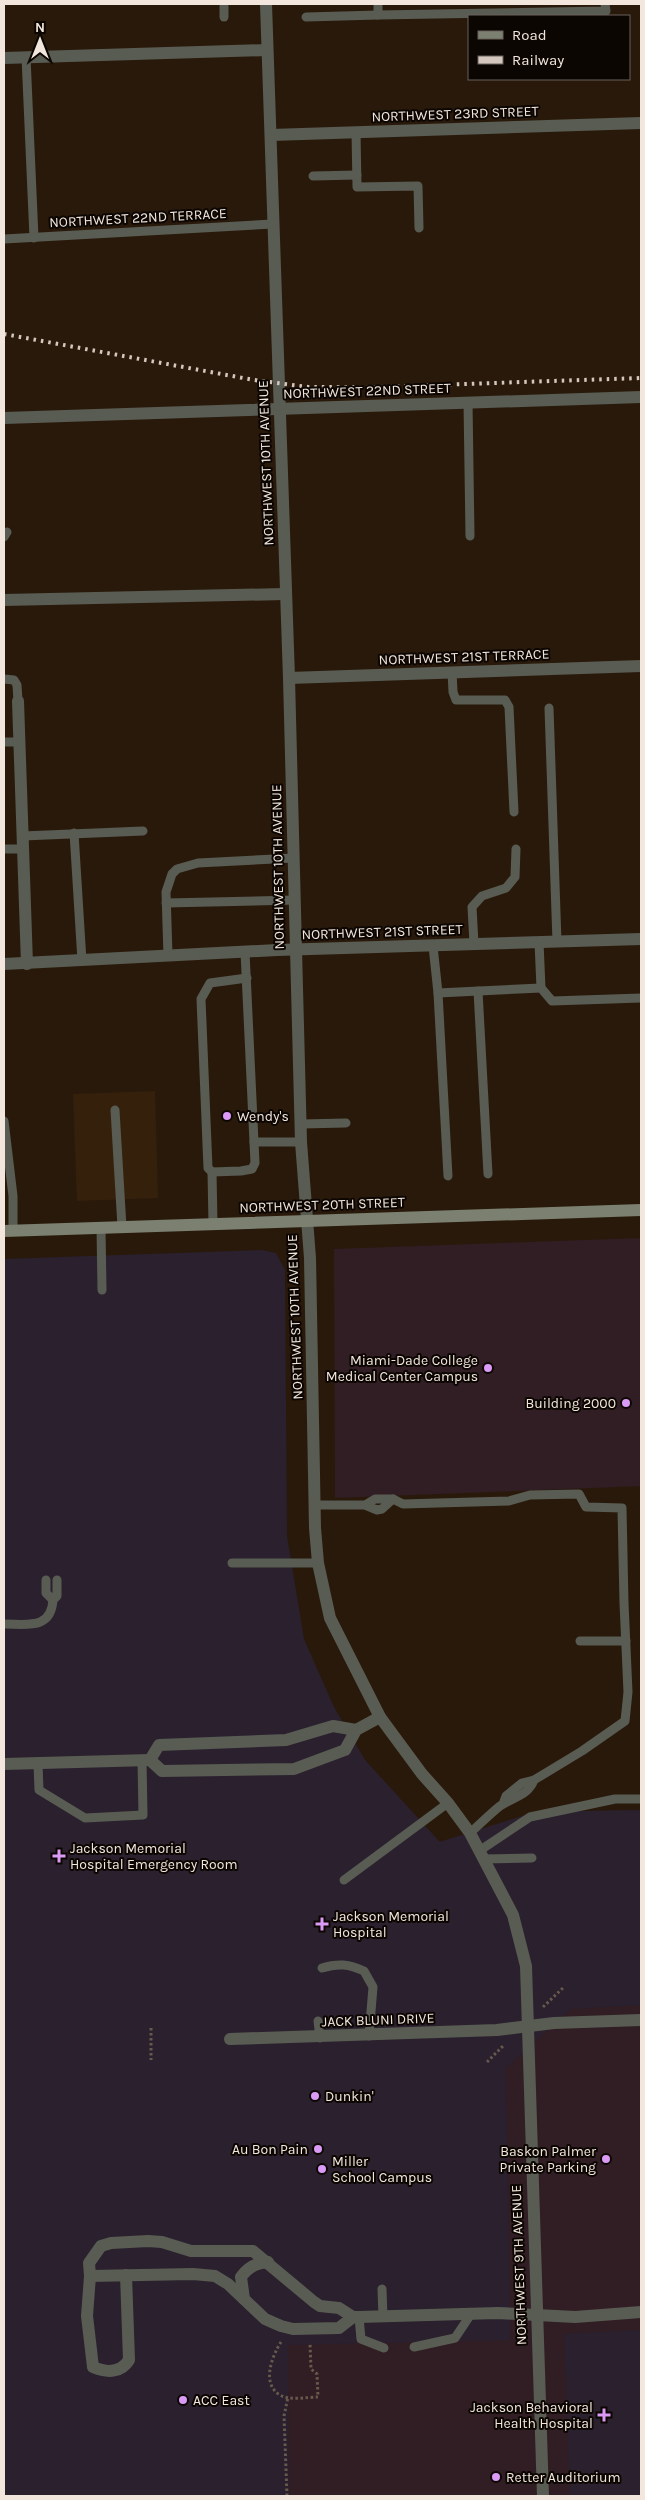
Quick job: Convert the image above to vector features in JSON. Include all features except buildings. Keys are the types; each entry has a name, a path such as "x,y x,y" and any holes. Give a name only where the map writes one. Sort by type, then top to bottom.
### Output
{"main road":[{"name":"NORTHWEST 20TH STREET","path":"8,1231 641,1210"}],"street":[{"name":"NORTHWEST 10TH AVENUE","path":"266,4 289,678 301,1124 310,1274 314,1506 318,1564 330,1618 380,1717"},
{"path":"4,58 267,50"},
{"name":"NORTHWEST 23RD STREET","path":"270,135 641,123"},
{"name":"NORTHWEST 22ND STREET","path":"4,418 641,397"},
{"path":"4,600 286,594"},
{"name":"NORTHWEST 21ST TERRACE","path":"289,678 641,666"},
{"path":"18,701 28,964"},
{"name":"NORTHWEST 21ST STREET","path":"4,964 295,950 641,939"},
{"path":"4,1764 146,1760 162,1771 294,1769 345,1750 356,1730 380,1717"},
{"name":"NORTHWEST 9TH AVENUE","path":"380,1717 422,1774 448,1803 470,1832 513,1915 526,1966 543,2496"},
{"path":"146,1760 159,1745 286,1740 333,1726 356,1730"},
{"name":"JACK BLUNI DRIVE","path":"230,2040 497,2030 554,2023 641,2020"},
{"path":"126,2275 129,2360 125,2367 118,2371 93,2367 87,2316 89,2263 100,2246 118,2242 162,2242 195,2251 253,2251 320,2306 339,2308 356,2317 471,2314 575,2316 641,2312"},
{"path":"244,2299 241,2277 246,2270 257,2263 268,2262"},
{"path":"90,2276 209,2274 220,2278 266,2319 293,2329 339,2328 356,2317"}],"lane":[{"path":"224,4 224,17"},
{"path":"378,4 378,15"},
{"path":"306,17 606,11 605,4"},
{"path":"26,58 34,238"},
{"path":"356,132 357,187 418,186 419,228"},
{"path":"313,176 357,175"},
{"name":"NORTHWEST 22ND TERRACE","path":"4,238 34,238 273,224"},
{"path":"468,402 470,536"},
{"path":"452,672 453,692 456,700 505,700 509,706 514,812"},
{"path":"4,679 14,680 17,685 18,701"},
{"path":"549,708 557,942"},
{"path":"4,742 20,742"},
{"path":"4,849 23,843 74,833 143,831"},
{"path":"74,833 82,961"},
{"path":"474,944 472,907 482,896 506,888 515,877 516,849"},
{"path":"168,956 166,892 172,874 177,869 198,863 294,858"},
{"path":"166,903 295,900"},
{"path":"539,942 541,988 552,1001 641,998"},
{"path":"432,946 438,993 448,1176"},
{"path":"212,1172 252,1169 255,1163 246,952"},
{"path":"213,1224 212,1172 208,1168 201,999 210,983 246,978"},
{"path":"438,993 541,988"},
{"path":"478,991 488,1174"},
{"path":"115,1110 122,1227"},
{"path":"4,1121 12,1196 8,1231"},
{"path":"301,1124 346,1123"},
{"path":"254,1142 302,1142"},
{"path":"101,1228 102,1290"},
{"path":"314,1506 365,1505 377,1510 382,1509 393,1499 403,1504 509,1501 530,1495 579,1494 586,1507 622,1508 628,1692 625,1721 534,1780 531,1788 512,1801 503,1804 470,1832"},
{"path":"232,1563 318,1564"},
{"path":"4,1624 35,1624 43,1621 52,1611 52,1600 46,1593 46,1580"},
{"path":"52,1600 57,1596 57,1580"},
{"path":"580,1642 626,1641"},
{"path":"38,1764 39,1790 85,1818 143,1816 146,1760"},
{"path":"481,1855 530,1817 615,1799 641,1799"},
{"path":"344,1880 448,1803"},
{"path":"481,1855 532,1858"},
{"path":"322,1968 332,1964 348,1964 364,1971 373,1987 369,2036"},
{"path":"318,2021 320,2038"},
{"path":"382,2289 383,2316"},
{"path":"414,2347 455,2338 471,2314"},
{"path":"356,2317 361,2339 384,2348"}],"path":[{"path":"151,2028 151,2060"},
{"path":"281,2342 271,2362 270,2383 280,2396 288,2398 318,2397 317,2374 311,2369 310,2338"},
{"path":"287,2496 284,2416 288,2398"}],"shaded area":[{"path":"155,1091 158,1198 77,1201 73,1094"},
{"name":"Miami-Dade College Medical Center Campus","path":"641,1238 641,1486 335,1498 334,1249"},
{"name":"Jackson Memorial Hospital","path":"262,1250 276,1253 285,1270 287,1536 304,1639 334,1707 365,1760 440,1842 535,1812 641,1810 641,2005 571,2009 506,2068 510,2340 288,2345 289,2496 4,2496 4,1259"},
{"name":"Jackson Memorial Hospital","path":"334,1707 365,1760 439,1842 535,1812 641,1810 641,2496 4,2496 4,1757"},
{"name":"Jackson Behavioral Health Hospital","path":"641,2330 641,2496 570,2496 564,2334"}],"railway":[{"path":"4,334 254,380 308,387 375,387 641,378"}],"place":[{"name":"Wendy's","path":"227,1116"},
{"name":"Miami-Dade College Medical Center Campus","path":"488,1368"},
{"name":"Building 2000","path":"626,1403"},
{"name":"Jackson Memorial Hospital Emergency Room","path":"59,1856"},
{"name":"Jackson Memorial Hospital","path":"322,1924"},
{"name":"Dunkin'","path":"315,2096"},
{"name":"Au Bon Pain","path":"318,2149"},
{"name":"Baskon Palmer Private Parking","path":"606,2159"},
{"name":"Miller School Campus","path":"322,2169"},
{"name":"ACC East","path":"183,2400"},
{"name":"Jackson Behavioral Health Hospital","path":"604,2415"},
{"name":"Retter Auditorium","path":"496,2477"}]}
